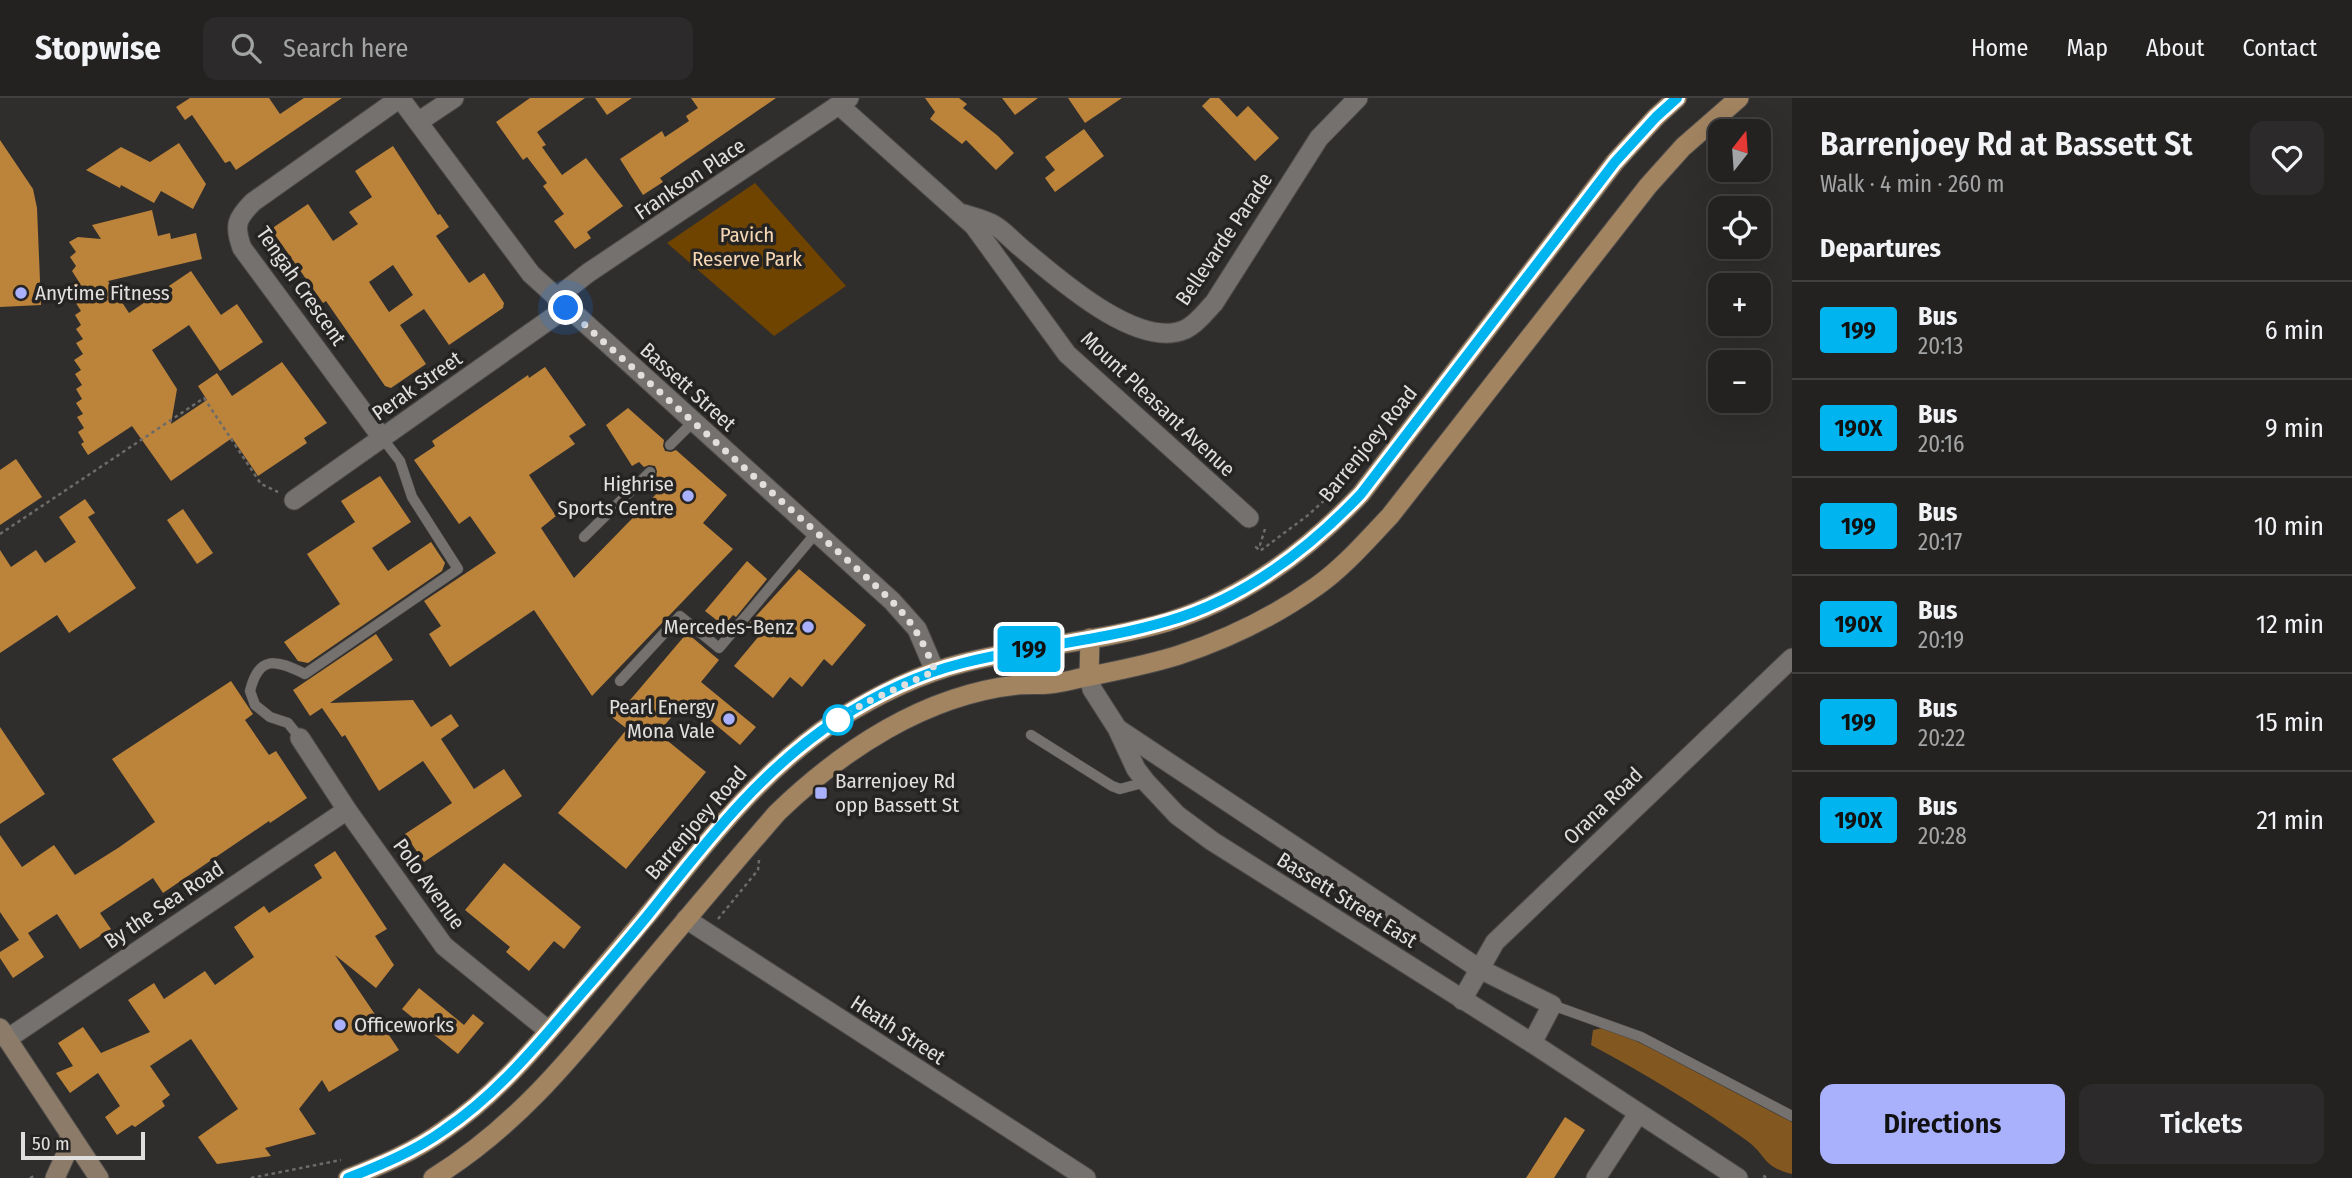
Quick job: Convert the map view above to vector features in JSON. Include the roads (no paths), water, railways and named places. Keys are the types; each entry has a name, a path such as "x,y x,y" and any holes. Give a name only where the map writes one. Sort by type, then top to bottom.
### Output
{"main road":[{"name":"Barrenjoey Road","path":"349,1168 385,1163 443,1132 490,1094 549,1031 763,779 835,721 865,703 935,671 1020,650 1167,622 1216,603 1290,559 1334,522 1361,494 1615,162 1677,98"},
{"path":"434,1178 460,1162 509,1123 592,1033 777,813 806,785 867,741 945,703 1016,685 1051,684 1178,655 1229,637 1319,585 1390,516 1648,186 1683,147 1738,98"},
{"name":"Bassett Street East","path":"1089,676 1090,638"},
{"name":"Bassett Street","path":"935,671 945,703"},
{"path":"4,1033 99,1178"},
{"path":"46,1177 65,1156 70,1134"}],"street":[{"name":"Bassett Street","path":"400,98 531,274 906,615 921,637 935,671"},
{"name":"Tengah Crescent","path":"383,439 242,248 237,233 239,216 253,202 400,98"},
{"path":"418,122 454,98"},
{"name":"Bellevarde Parade","path":"960,213 994,224 1076,292 1109,314 1133,326 1160,333 1184,330 1197,322 1213,303 1319,138 1358,98"},
{"name":"Mount Pleasant Avenue","path":"845,102 974,226 1067,354 1248,518"},
{"name":"Frankson Place","path":"561,303 588,273 845,102"},
{"name":"Perak Street","path":"294,500 383,439 561,303"},
{"name":"Orana Road","path":"1462,1000 1495,942 1792,658"},
{"name":"Bassett Street East","path":"1089,676 1092,689 1117,728 1136,769 1177,815 1212,841 1532,1043 1738,1178"},
{"name":"Bassett Street East","path":"1117,728 1478,968 1552,1005"},
{"name":"Polo Avenue","path":"300,738 347,810 444,947 549,1031"},
{"path":"1146,782 1170,763"},
{"name":"By the Sea Road","path":"4,1033 347,810"},
{"name":"Heath Street","path":"686,919 1086,1178"},
{"path":"1532,1043 1552,1005"},
{"path":"1596,1178 1638,1114"}],"lane":[{"path":"670,445 693,422"},
{"path":"300,738 288,723 270,717 255,705 250,691 257,670 266,663 278,662 305,674 458,569 412,497 401,461 383,439"},
{"path":"584,537 650,472"},
{"path":"620,681 680,616 719,648 816,533"},
{"path":"1031,735 1111,786 1119,789 1146,782"},
{"name":"Bassett Street East","path":"1552,1005 1641,1037 1792,1116"}],"place":[{"name":"Anytime Fitness","path":"21,293"},
{"name":"Highrise Sports Centre","path":"688,496"},
{"name":"Mercedes-Benz","path":"808,627"},
{"name":"Pearl Energy Mona Vale","path":"729,719"},
{"name":"Barrenjoey Rd opp Bassett St","path":"821,793"},
{"name":"Officeworks","path":"340,1025"}],"park label":[{"name":"Pavich Reserve Park","path":"747,247"}]}
